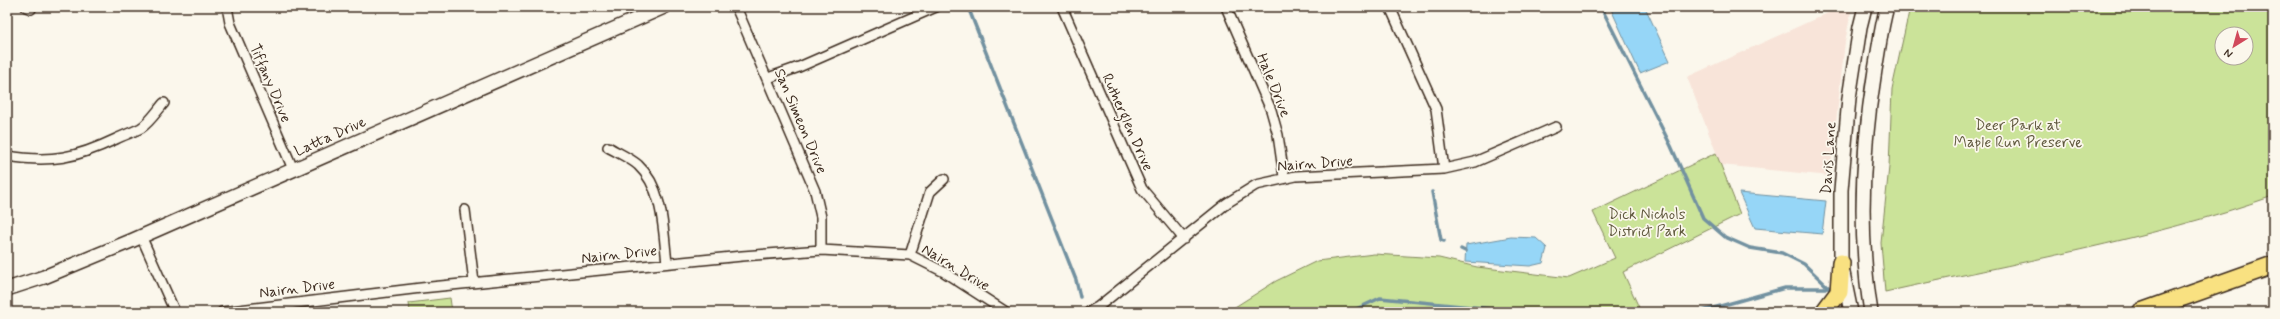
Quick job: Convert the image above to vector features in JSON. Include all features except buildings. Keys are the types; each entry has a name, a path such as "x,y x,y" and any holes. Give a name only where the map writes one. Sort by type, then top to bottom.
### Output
{"highway":[{"path":"1824,312 1839,292 1841,263"},
{"path":"2141,312 2273,266"}],"street":[{"name":"Tiffany Drive","path":"227,7 230,23 293,169"},
{"name":"Latta Drive","path":"7,289 44,277 141,236 664,7"},
{"name":"San Simeon Drive","path":"736,7 768,78 815,191 821,217 821,250"},
{"path":"768,78 803,66 936,7"},
{"name":"Rutherglen Drive","path":"1062,7 1142,189 1184,240"},
{"name":"Hale Drive","path":"1226,7 1271,110 1278,135 1284,177"},
{"path":"1390,7 1436,109 1444,169"},
{"name":"Davis Lane","path":"1851,312 1841,263 1841,190 1849,98 1860,27 1865,7"},
{"path":"1871,312 1864,270 1862,198 1869,106 1881,32 1888,7"},
{"path":"1860,27 1881,32"},
{"path":"7,156 33,160 68,157 93,150 142,127 164,103"},
{"name":"Nairn Drive","path":"1089,312 1098,307 1184,240 1243,192 1256,185 1284,177 1444,169 1475,162 1556,127"},
{"path":"608,147 638,165 657,195 661,210 667,263"},
{"path":"910,255 930,192 944,179"},
{"path":"466,210 474,282"},
{"path":"141,236 175,312"},
{"name":"Nairn Drive","path":"222,312 474,282 821,250 910,255 944,272 1006,312"}],"shaded area":[{"path":"1841,7 1852,7 1845,42 1830,176 1721,165 1687,77"}],"green space":[{"name":"Deer Park at Maple Run Preserve","path":"1910,7 2273,7 2273,196 2226,212 2130,238 1885,292 1881,243 1889,167 1892,89"},
{"name":"Dick Nichols District Park","path":"1716,153 1740,214 1623,272 1641,312 1227,312 1276,281 1317,261 1374,254 1439,258 1477,267 1569,278 1615,258 1593,212"},
{"path":"450,298 452,312 410,312 409,303"}],"water":[{"path":"1610,7 1645,7 1670,61 1640,73"},
{"path":"1739,193 1826,201 1822,234 1755,228"},
{"path":"1511,237 1536,238 1547,248 1543,263 1530,266 1465,262 1466,245"}],"waterway":[{"path":"968,7 1076,280 1080,297"},
{"path":"1601,7 1671,146 1703,218 1725,237 1750,248 1782,253 1804,264 1829,288"},
{"path":"1432,192 1441,240 1444,241"},
{"path":"1461,249 1465,251"},
{"path":"1699,312 1785,288 1829,288"},
{"path":"1350,312 1380,298 1523,312"}]}
